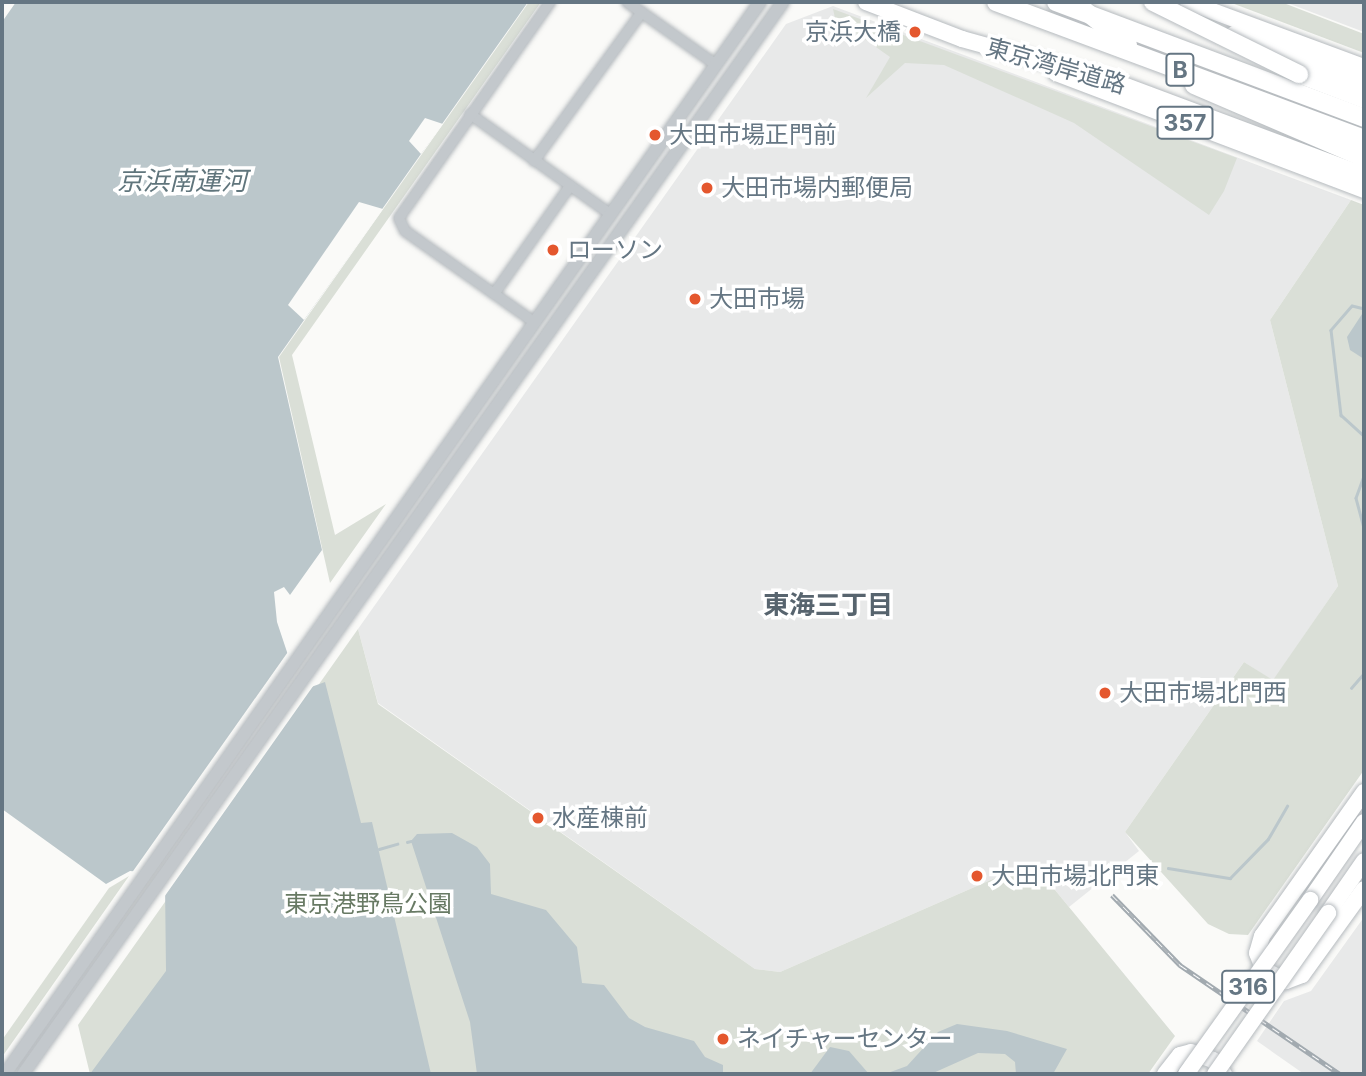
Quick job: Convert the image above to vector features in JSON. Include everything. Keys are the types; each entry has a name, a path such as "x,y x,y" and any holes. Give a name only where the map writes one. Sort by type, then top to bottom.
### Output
{"highway":[{"name":"B","path":"996,2 1364,139"},
{"name":"B","path":"1056,2 1364,118"},
{"name":"B","path":"1074,2 1179,77 1268,122 1364,158"},
{"name":"B","path":"1153,2 1258,56 1364,99"}],"main road":[{"name":"東京湾岸道路","path":"866,2 1007,51 1110,80 1364,175"},
{"path":"1146,2 1364,83"},
{"path":"1188,2 1364,67"},
{"name":"357","path":"1007,51 1364,190"},
{"path":"1364,792 1262,936 1257,953 1263,969 1286,981 1302,975 1364,889"},
{"name":"316","path":"1186,1074 1364,822"},
{"name":"316","path":"1215,1074 1364,862"},
{"path":"1165,1074 1180,1055 1192,1052 1213,1060 1224,1074"}],"street":[{"path":"534,322 399,222 470,114 550,2"},
{"path":"627,2 715,64"},
{"path":"5,1074 760,2"},
{"path":"23,1074 783,2"},
{"path":"534,161 642,12"},
{"path":"470,114 610,214"},
{"path":"494,294 570,186"}],"shaded area":[{"path":"1285,2 1364,2 1364,32"},
{"path":"833,6 1351,200 1270,320 1338,586 1273,681 1244,662 1125,832 1139,851 1069,907 1032,862 780,972 755,969 378,703 358,629 786,24"},
{"path":"1364,917 1364,1074 1304,1074 1257,1041 1284,1001 1311,991"}],"green space":[{"path":"529,2 541,2 292,355 335,535 386,504 330,583 279,357"},
{"path":"1229,2 1281,2 1364,34 1364,53"},
{"path":"833,9 1237,158 1224,191 1209,215 1074,123 944,65 905,63 866,98 890,57 835,18"},
{"path":"1351,200 1364,205 1364,770 1248,935 1229,934 1208,924 1125,832 1244,662 1273,680 1338,586 1270,320"},
{"name":"東京港野鳥公園","path":"358,629 378,704 755,969 780,972 1032,862 1175,1036 1148,1074 90,1074 78,1025"},
{"path":"129,876 2,1057 2,1040 109,888"}],"water":[{"name":"京浜南運河","path":"16,2 528,2 278,357 322,550 290,595 284,587 274,592 277,622 300,691 325,682 361,823 372,822 431,1074 90,1074 166,971 165,884 153,873 130,871 106,884 2,809 2,22"},
{"path":"1364,311 1364,359 1350,350 1347,337"},
{"path":"452,833 477,847 490,864 491,894 546,910 577,947 582,983 604,985 629,1018 645,1027 694,1041 705,1057 723,1065 723,1074 477,1074 470,1022 411,841 417,834"},
{"path":"957,1024 1007,1031 1067,1049 1053,1074 1016,1074 1015,1062 1005,1054 978,1053 931,1074 885,1074 907,1066 938,1032"},
{"path":"830,1047 849,1051 869,1074 810,1074"}],"pier":[{"path":"425,118 443,124 421,154 409,141"},
{"path":"359,202 383,209 304,320 288,305"},
{"path":"290,649 303,687 316,682 162,900 162,885 152,876 131,874"}],"waterway":[{"path":"1364,309 1352,306 1331,330 1341,415 1364,436"},
{"path":"1364,476 1356,498 1364,527"},
{"path":"1351,688 1364,673"},
{"path":"1168,868 1230,878 1268,839 1287,806"},
{"path":"407,842 411,841"},
{"path":"379,849 397,844"}],"railway":[{"path":"1112,895 1180,965 1340,1074"}],"place":[{"name":"京浜大橋","path":"915,32"},
{"name":"大田市場正門前","path":"655,135"},
{"name":"大田市場内郵便局","path":"707,188"},
{"name":"ローソン","path":"553,250"},
{"name":"大田市場","path":"695,299"},
{"name":"大田市場北門西","path":"1105,693"},
{"name":"水産棟前","path":"538,818"},
{"name":"大田市場北門東","path":"977,876"},
{"name":"ネイチャーセンター","path":"723,1039"}],"district":[{"name":"東海三丁目","path":"828,605"}]}
